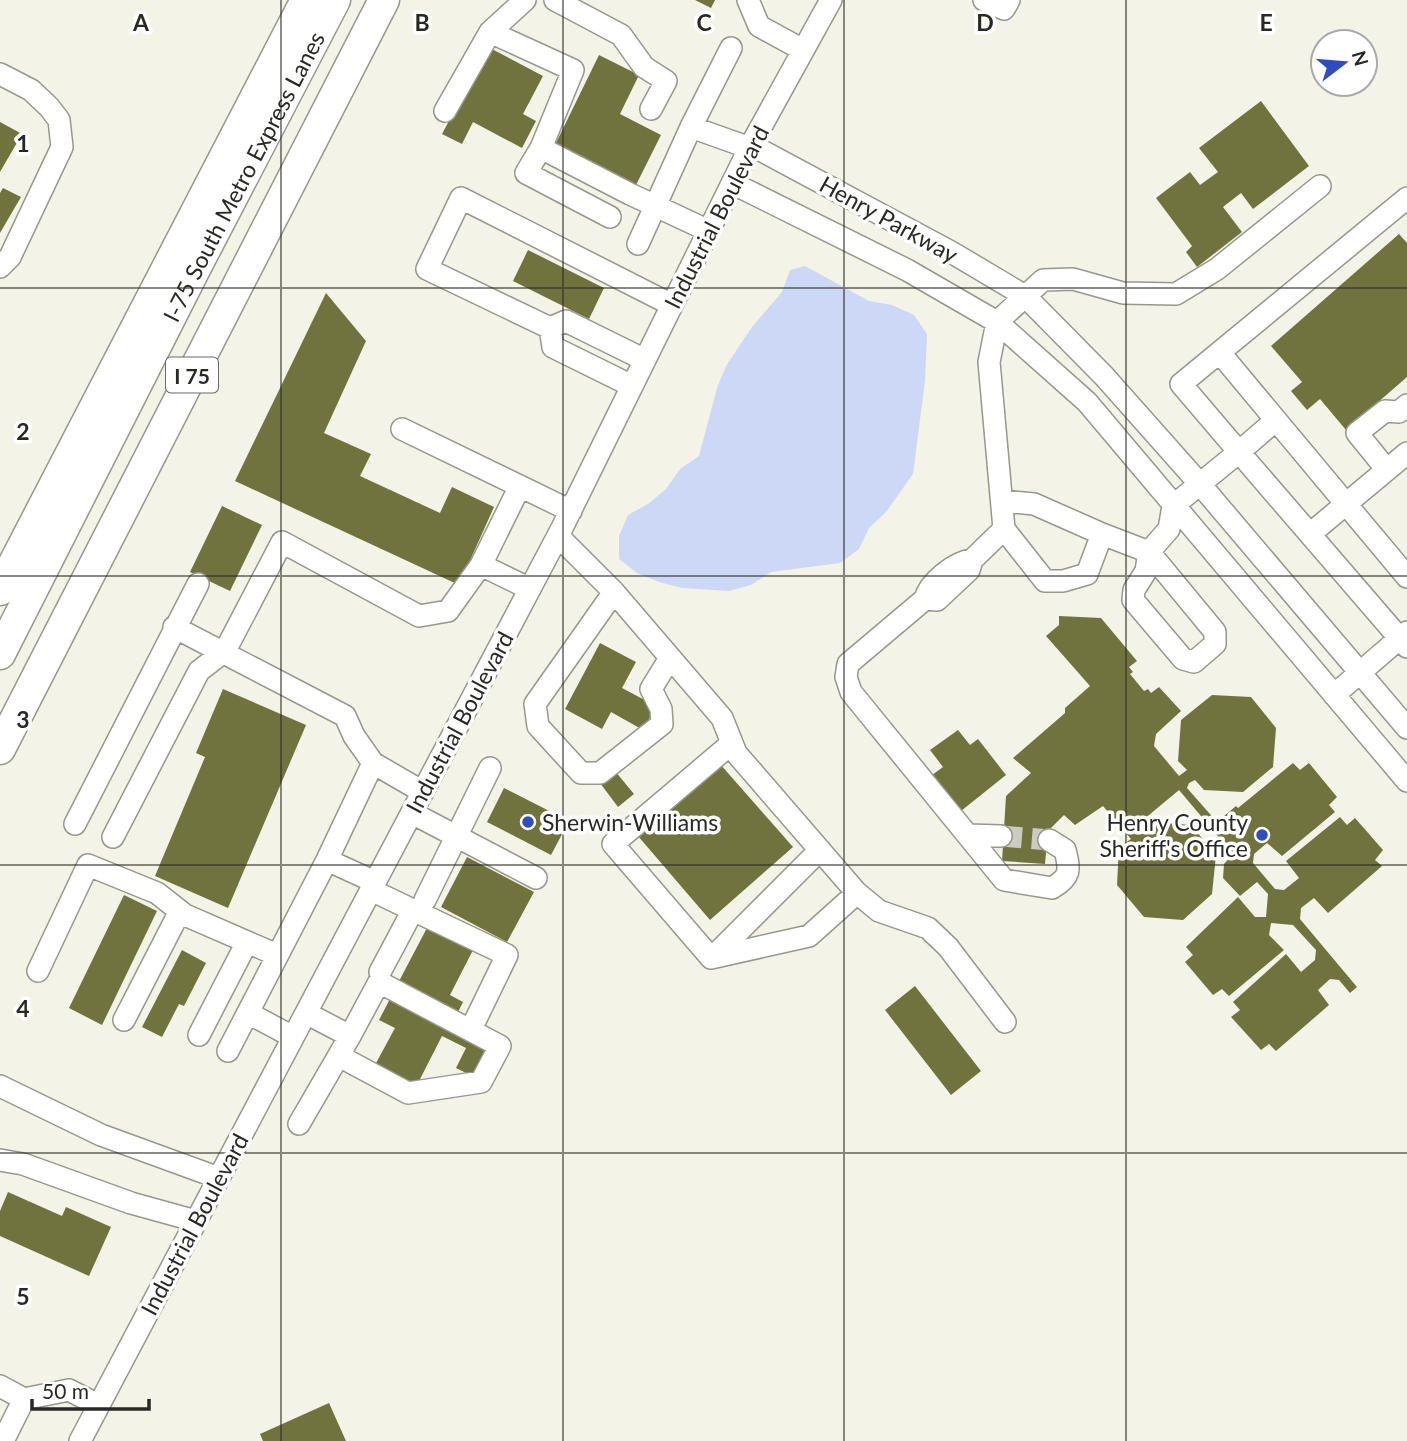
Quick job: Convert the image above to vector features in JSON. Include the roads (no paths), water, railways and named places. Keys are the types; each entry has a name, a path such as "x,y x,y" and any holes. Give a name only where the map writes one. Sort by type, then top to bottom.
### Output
{"highway":[{"path":"0,590 306,0"},
{"name":"I-75 South Metro Express Lanes","path":"0,654 195,268 335,0"},
{"name":"I 75","path":"0,749 384,0"}],"street":[{"path":"445,111 490,32 525,0"},
{"path":"555,0 621,35 644,67 666,81 651,109"},
{"path":"748,0 759,26 803,50"},
{"name":"Industrial Boulevard","path":"80,1441 558,536 750,146 831,0"},
{"path":"984,0 1004,9 1009,0"},
{"path":"490,32 573,71 541,148 526,173 610,217"},
{"path":"638,244 691,127 731,48"},
{"path":"0,74 32,90 49,107 59,120 62,147 10,257 0,267"},
{"name":"Henry Parkway","path":"691,127 750,146 951,252 1025,296 1104,376 1199,483 1407,728"},
{"path":"541,148 709,231"},
{"name":"Henry Parkway","path":"732,183 907,270 997,322 1087,402 1407,781"},
{"path":"1102,534 1087,573 1063,581 1045,581 1004,529 989,362 997,322 1043,280 1073,279 1123,293 1176,294 1217,270 1320,186"},
{"path":"645,360 566,321 550,328 427,269 461,198 672,304"},
{"path":"1334,695 1404,639 1181,384 1407,198"},
{"path":"550,328 553,347 632,386"},
{"path":"587,363 600,337"},
{"path":"1220,353 1407,576"},
{"path":"1387,470 1357,433 1385,411 1399,412 1406,407"},
{"path":"1002,501 1034,504 1149,552 1214,632 1215,644 1194,662 1183,659 1133,600 1135,590 1146,570 1149,552 1169,529 1173,506 1276,420"},
{"path":"402,429 571,511"},
{"path":"1310,534 1407,453"},
{"path":"113,837 199,671 225,651 282,542 419,615 449,611 483,560 520,486"},
{"path":"1004,529 972,560 961,561 927,589 925,599 848,664 846,677 851,692 1004,880 1052,888 1063,882 1069,868 1065,850 1049,840"},
{"path":"558,536 614,592 722,718 736,753 857,893 879,911 928,928 948,947 1005,1022"},
{"path":"483,560 533,583"},
{"path":"75,824 198,584"},
{"path":"614,592 535,704 538,726 582,773 600,773 662,724 661,709 651,688 670,658"},
{"path":"174,627 225,651 345,716 354,736 373,763 423,792"},
{"path":"711,958 613,844 732,743"},
{"path":"228,1051 327,860 373,763"},
{"path":"380,971 419,905 490,768"},
{"path":"412,813 536,878"},
{"path":"968,835 1001,836"},
{"path":"711,958 820,850"},
{"path":"327,860 373,886 419,905 507,955 475,1021"},
{"path":"38,971 88,865 158,893 180,911 277,955"},
{"path":"711,958 809,936 857,893"},
{"path":"124,1020 180,911"},
{"path":"199,1035 247,942"},
{"path":"299,1124 379,982 500,1046 481,1082 408,1093 339,1056"},
{"path":"248,1013 293,1037"},
{"path":"306,1013 350,1036"},
{"path":"0,1086 101,1135 219,1178"},
{"path":"0,1160 23,1164 131,1203 196,1221"},
{"path":"0,1386 24,1399 69,1390 99,1405"},
{"path":"2,1441 24,1399"}],"water":[{"path":"805,266 869,301 892,305 914,315 927,334 925,381 913,474 886,512 869,528 859,549 840,563 771,572 751,585 729,591 682,588 637,573 619,559 619,536 628,515 648,504 666,489 680,469 699,456 717,388 726,366 752,327 782,292 790,270"}],"tunnel":[{"path":"1001,836 1049,840"}],"place":[{"name":"Sherwin-Williams","path":"528,822"},
{"name":"Henry County Sheriff's Office","path":"1262,835"}]}
